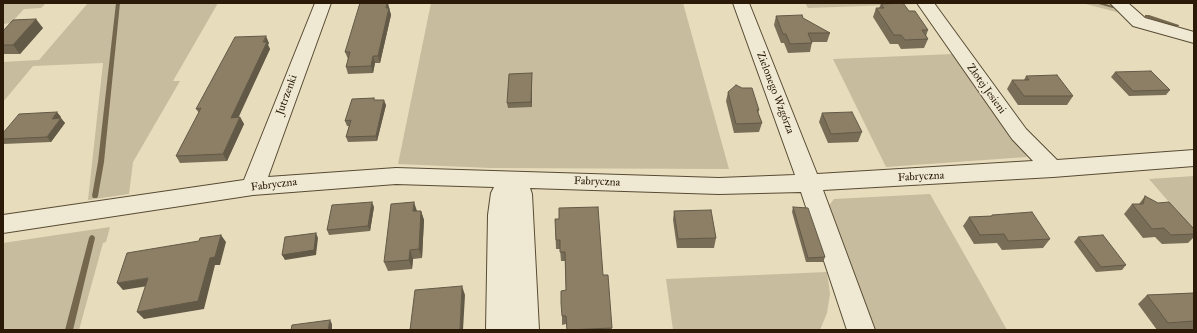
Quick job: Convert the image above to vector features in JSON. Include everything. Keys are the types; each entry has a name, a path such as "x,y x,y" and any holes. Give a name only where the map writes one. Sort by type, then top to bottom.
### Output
{"street":[{"name":"Jutrzenki","path":"253,187 323,3"},
{"name":"Zielonego Wzgórza","path":"741,3 810,183 861,330"},
{"name":"Złotej Jesieni","path":"925,3 1019,134 1053,169"},
{"path":"1118,3 1139,22 1194,38"},
{"name":"Fabryczna","path":"3,224 253,187 396,176 719,186 810,183 1053,169 1194,158"},
{"path":"500,330 500,214 502,193 514,179 521,194 525,330"}],"shaded area":[{"path":"3,3 46,3 41,8 24,9 11,23 3,24"},
{"path":"88,3 218,3 173,81 180,81 133,162 129,194 88,200 103,63 33,66 3,102 3,62 39,60"},
{"path":"431,3 683,3 729,169 490,168 398,164"},
{"path":"805,3 916,3 917,4 808,8"},
{"path":"1082,3 1111,3 1124,14"},
{"path":"953,54 1027,157 886,167 833,59"},
{"path":"1194,176 1194,231 1149,179"},
{"path":"930,194 1007,330 873,330 827,208 834,199"},
{"path":"110,227 106,242 103,243 79,330 3,330 3,243"},
{"path":"827,272 830,294 827,313 820,330 673,330 666,279"}],"building":[{"path":"360,3 387,3 386,8 389,8 378,56 373,56 371,66 346,67 350,52 345,52"},
{"path":"903,3 909,11 915,11 928,30 922,30 928,39 905,40 901,35 894,35 876,8 884,8 881,4"},
{"path":"802,15 803,18 830,33 808,33 812,43 790,44 786,34 783,34 776,16"},
{"path":"36,19 13,45 3,45 3,31 13,20"},
{"path":"266,36 263,42 267,42 231,118 240,117 223,154 176,156 201,108 196,109 235,37"},
{"path":"1151,71 1170,90 1133,91 1115,72"},
{"path":"532,73 531,102 507,103 509,74"},
{"path":"1057,75 1073,96 1024,96 1012,80 1029,80 1026,76"},
{"path":"736,85 742,88 752,88 759,110 757,110 762,123 736,124 728,92"},
{"path":"374,98 374,100 384,100 376,136 346,137 351,120 345,121 352,99"},
{"path":"57,112 52,119 61,118 47,137 3,139 3,133 19,114"},
{"path":"852,112 862,132 831,134 822,113"},
{"path":"1145,196 1158,203 1169,202 1194,229 1194,234 1171,235 1164,228 1152,229 1132,204 1143,204"},
{"path":"372,202 368,226 327,230 332,205"},
{"path":"414,202 413,211 421,211 419,249 410,250 409,260 384,262 391,204"},
{"path":"598,207 603,275 608,275 612,328 567,330 566,316 562,316 561,303 561,291 566,290 565,252 560,252 560,240 556,240 555,219 559,219 559,208"},
{"path":"793,207 808,208 825,257 808,258"},
{"path":"711,210 716,238 678,239 674,211"},
{"path":"1032,212 1050,239 1008,241 1004,234 980,235 969,217 992,216"},
{"path":"316,233 314,250 282,255 285,237"},
{"path":"221,235 215,257 210,258 198,301 137,312 148,278 117,283 127,253 199,241 200,238"},
{"path":"1103,235 1126,265 1101,267 1078,237"},
{"path":"462,286 460,330 410,330 415,290"},
{"path":"1194,293 1194,321 1168,323 1147,295"},
{"path":"330,320 328,330 291,330 292,325"}],"waterway":[{"path":"95,196 101,162 118,3"},
{"path":"1097,3 1113,7"},
{"path":"1147,16 1177,25"},
{"path":"69,330 92,238"}]}
